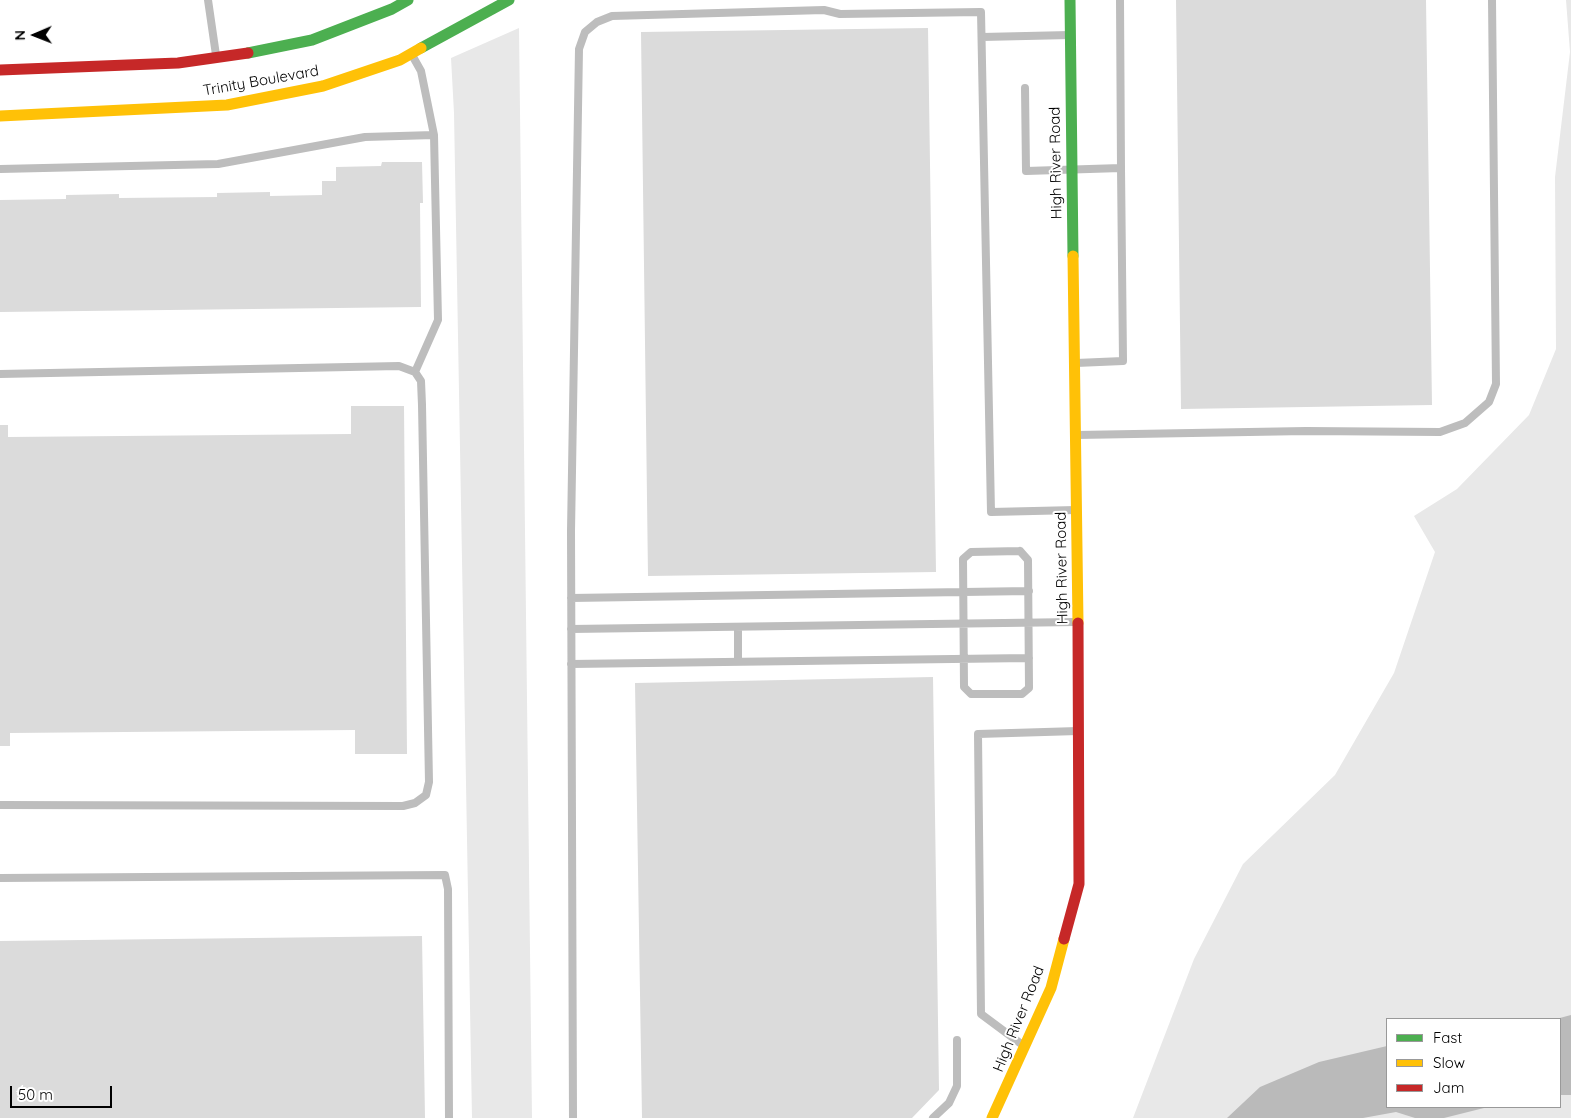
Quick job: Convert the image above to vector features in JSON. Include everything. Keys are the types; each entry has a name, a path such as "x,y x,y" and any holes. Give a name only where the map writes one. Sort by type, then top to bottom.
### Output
{"street":[{"name":"Trinity Boulevard","path":"0,70 178,64 312,40 392,9 408,0"},
{"name":"Trinity Boulevard","path":"0,116 226,106 323,86 400,60 509,0"},
{"name":"High River Road","path":"992,1118 1051,988 1079,884 1080,730 1070,0"}],"lane":[{"path":"208,0 217,57"},
{"path":"1074,363 1123,361 1120,0"},
{"path":"1075,435 1306,431 1440,432 1465,423 1489,402 1496,384 1492,0"},
{"path":"573,1118 571,598 578,59 579,49 585,32 597,22 612,16 824,10 840,14 981,12 991,512 1076,510"},
{"path":"982,37 1070,35"},
{"path":"411,53 421,71 434,134 438,320 415,372"},
{"path":"1025,88 1026,171 1122,168"},
{"path":"0,169 218,164 365,137 434,134"},
{"path":"0,374 399,366 415,372 421,381 422,406 429,782 426,795 415,803 403,806 0,804"},
{"path":"1020,551 1028,560 1029,688 1022,694 971,694 964,687 963,592 963,559 971,552 1020,551"},
{"path":"571,598 1029,590"},
{"path":"571,629 1078,622"},
{"path":"738,627 738,662"},
{"path":"572,664 1029,658"},
{"path":"1025,1047 980,1014 978,734 1080,730"},
{"path":"0,878 444,875 448,889 449,1118"},
{"path":"933,1118 949,1104 957,1086 957,1040"}],"shaded area":[{"path":"1566,0 1571,0 1571,1118 1133,1118 1194,959 1243,864 1335,775 1394,673 1435,552 1414,516 1457,489 1529,415 1556,349 1555,177 1570,52"},
{"path":"519,28 532,1118 472,1118 454,113 451,58"},
{"path":"1571,1015 1571,1095 1561,1095 1560,1018"},
{"path":"1386,1046 1386,1108 1484,1108 1444,1118 1415,1118 1396,1112 1363,1118 1227,1118 1260,1087 1319,1062"}],"building":[{"path":"1176,0 1426,0 1432,405 1181,409"},
{"path":"928,28 936,572 648,576 641,32"},
{"path":"382,162 422,162 423,203 420,203 421,307 0,312 0,200 66,199 66,195 119,194 119,198 217,197 217,193 270,192 270,196 322,195 322,181 336,181 336,167 381,166"},
{"path":"351,406 404,406 407,754 355,754 355,730 10,733 10,746 0,746 0,425 8,425 8,437 351,434"},
{"path":"933,677 939,1090 912,1118 642,1118 635,683"},
{"path":"422,936 425,1118 0,1118 0,941"}],"traffic: fast":[{"path":"248,53 312,40 392,9 408,0"},
{"path":"421,48 509,0"},
{"path":"1070,0 1073,256"}],"traffic: slow":[{"path":"0,116 227,105 323,86 400,60 421,48"},
{"path":"1073,256 1078,623"},
{"path":"992,1118 1051,988 1064,939"}],"traffic: jam":[{"path":"0,70 178,63 248,53"},
{"path":"1064,939 1079,884 1078,623"}]}
